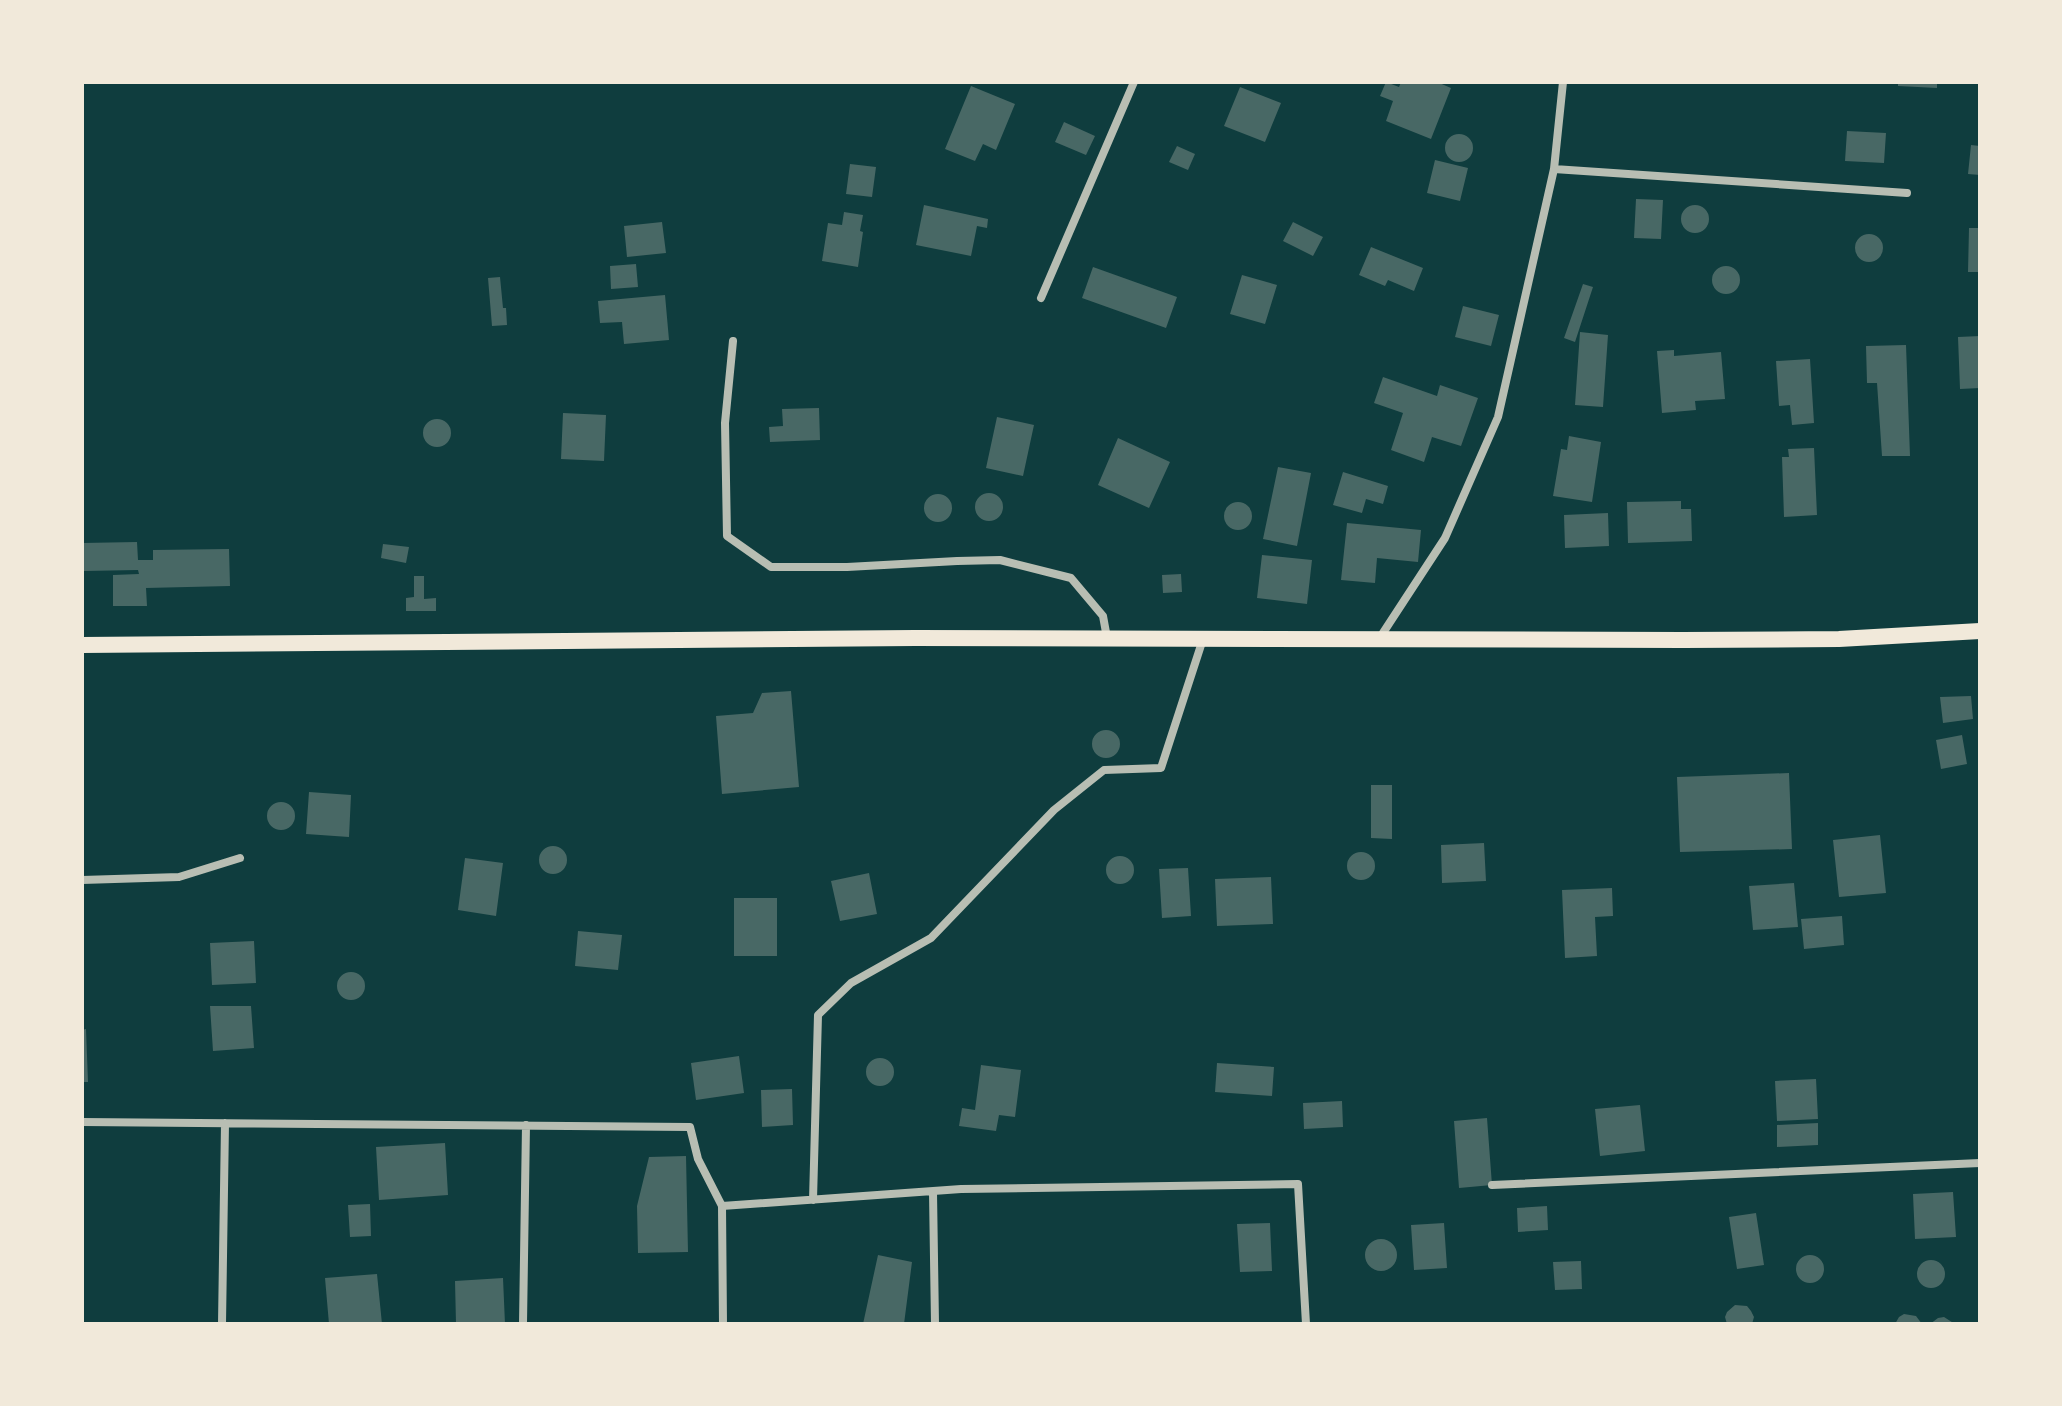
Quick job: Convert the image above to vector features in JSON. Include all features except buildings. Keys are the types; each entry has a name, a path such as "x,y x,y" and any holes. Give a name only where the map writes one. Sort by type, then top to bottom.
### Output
{"main road":[{"path":"82,645 1107,638 1839,639 1980,631"}],"street":[{"path":"1041,298 1134,82"},
{"path":"1378,639 1445,538 1498,417 1554,169 1563,82"},
{"path":"1554,169 1907,193"},
{"path":"733,341 725,423 727,536 771,567 1000,560 1071,578 1103,616 1107,638"},
{"path":"813,1200 818,1015 851,983 931,938 1054,810 1104,770 1161,768 1203,639"},
{"path":"82,880 179,877 240,858"},
{"path":"82,1122 690,1127 698,1159 722,1206 723,1324"},
{"path":"222,1324 225,1123"},
{"path":"523,1324 526,1125"},
{"path":"1492,1185 1980,1163"},
{"path":"722,1206 961,1189 1298,1184 1306,1324"},
{"path":"933,1192 935,1324"}]}
